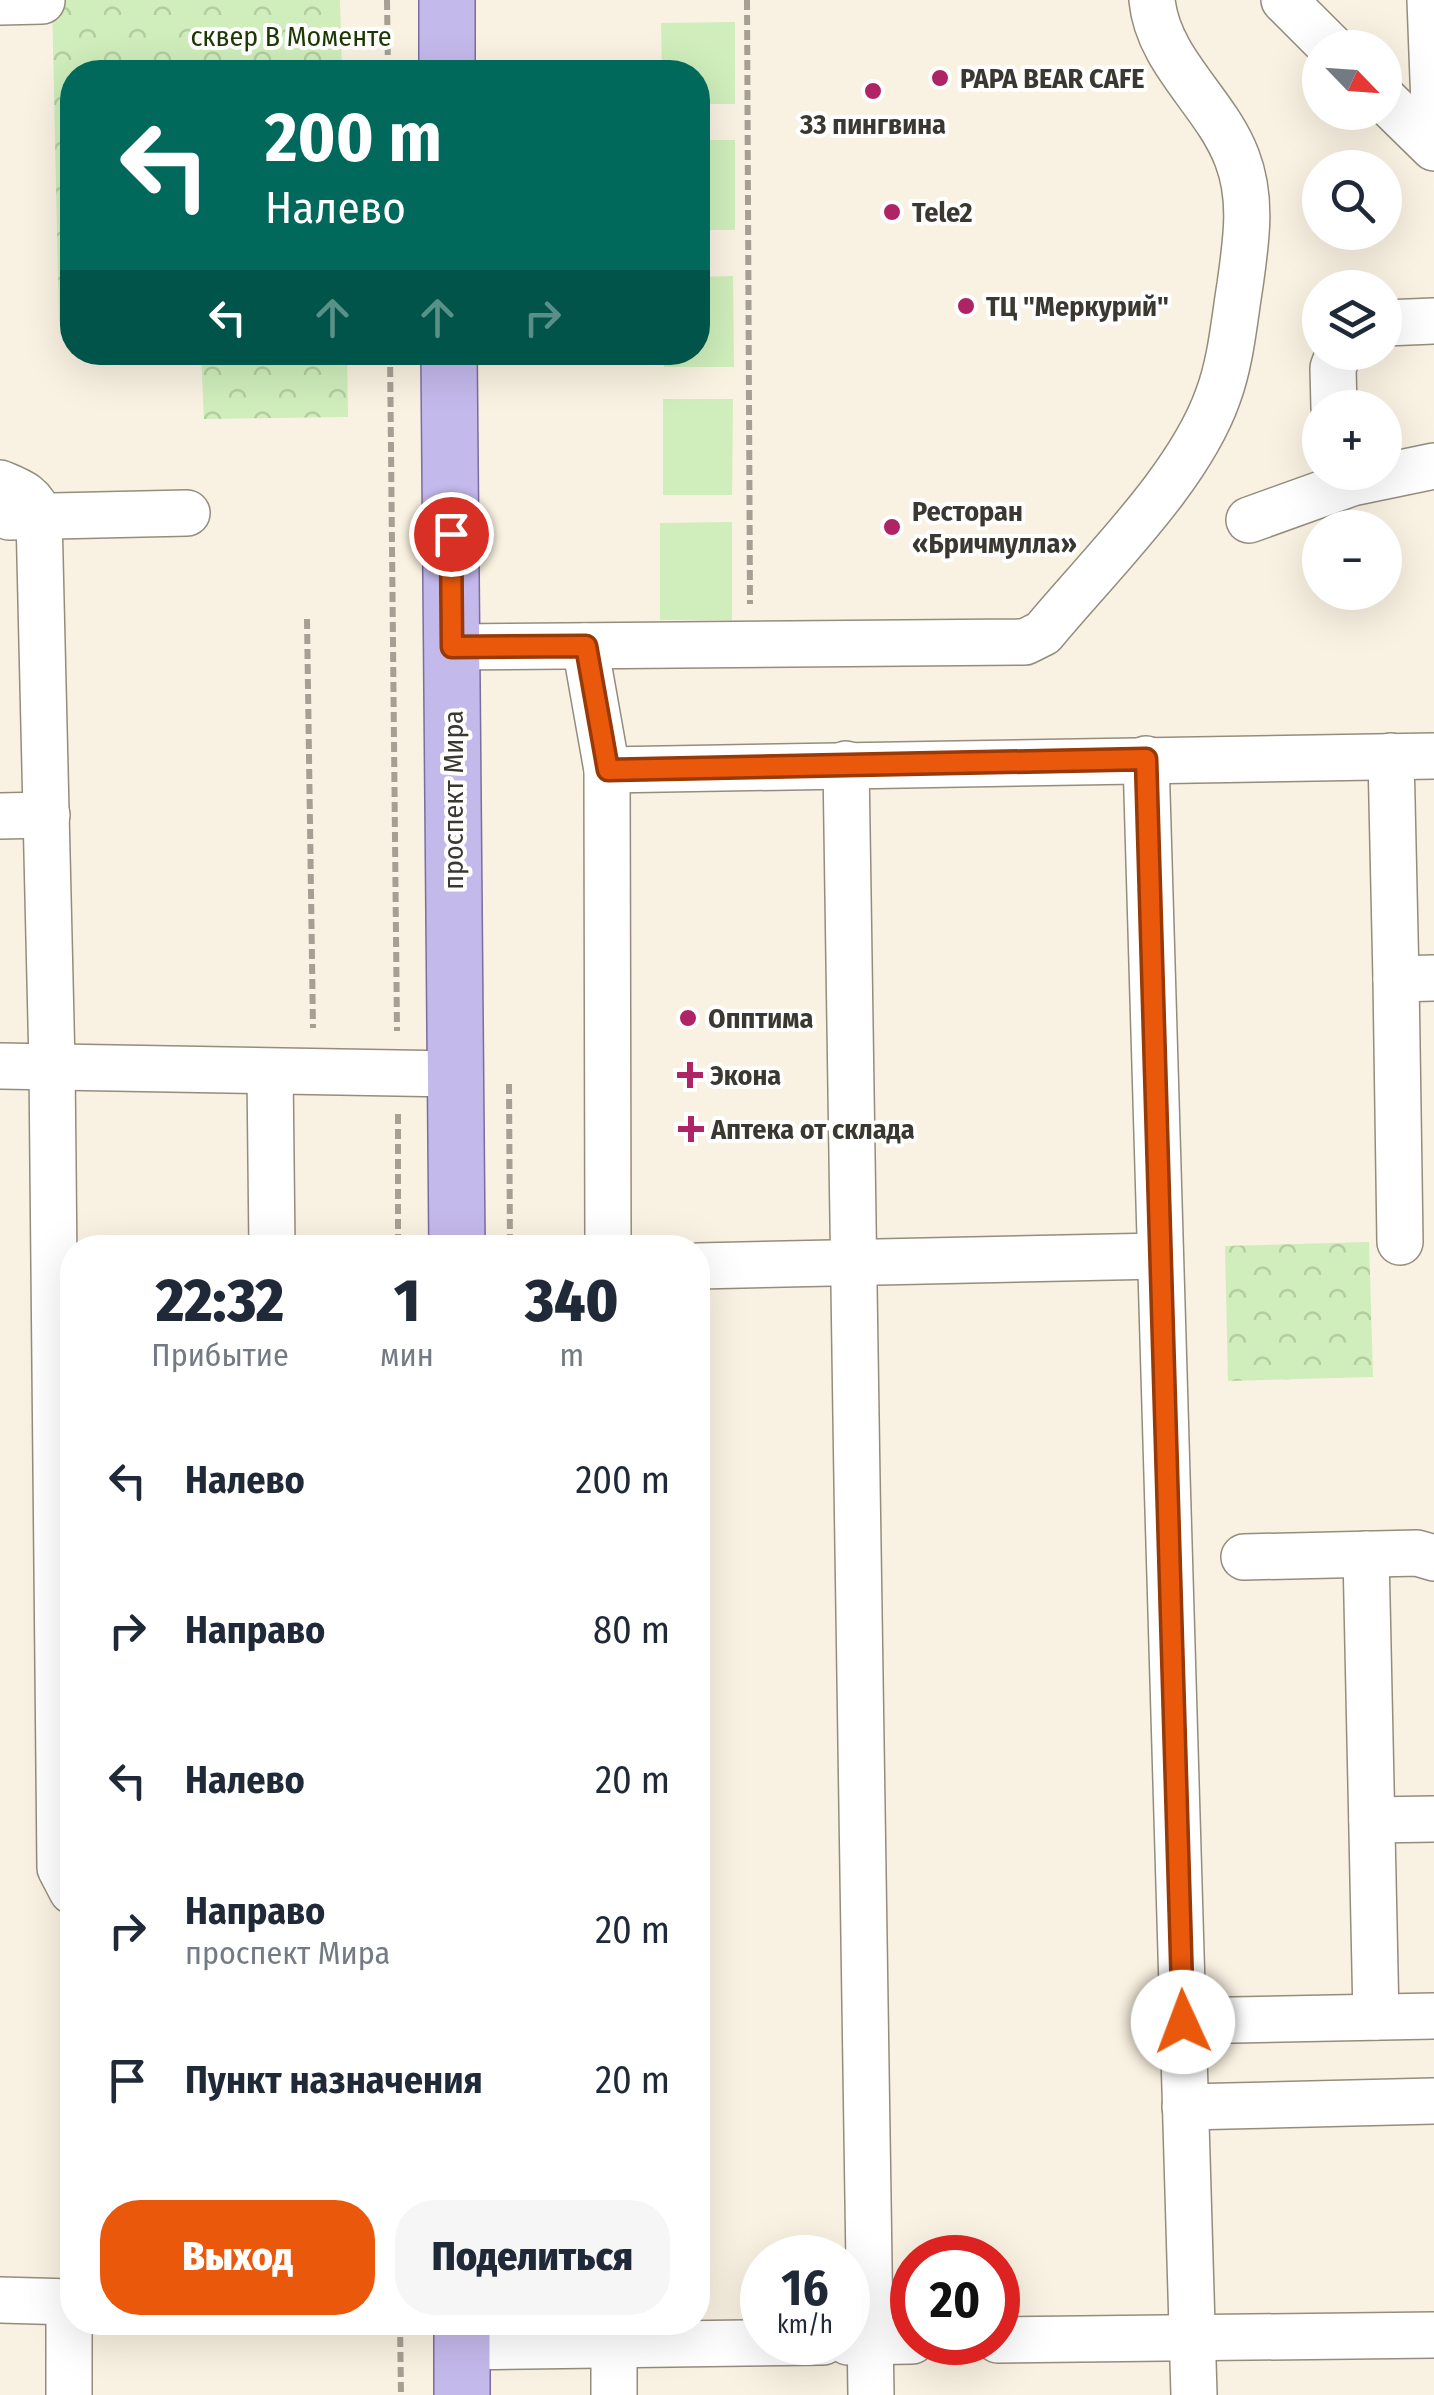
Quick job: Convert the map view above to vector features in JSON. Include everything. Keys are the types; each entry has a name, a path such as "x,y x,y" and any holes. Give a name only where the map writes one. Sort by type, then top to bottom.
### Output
{"main road":[{"path":"447,0 448,60"},
{"name":"проспект Мира","path":"450,365 456,1235"}],"street":[{"path":"452,647 1026,642 1043,632 1183,464 1204,430 1229,355 1248,202 1239,163 1224,126 1168,49 1152,0"},
{"path":"1284,0 1314,30"},
{"path":"1430,0 1434,106"},
{"path":"0,2 42,1"},
{"path":"1402,117 1434,148"},
{"path":"1402,322 1434,321"},
{"path":"1402,471 1434,466"},
{"path":"0,483 26,494 36,503 20,517"},
{"path":"1249,520 1320,490"},
{"path":"20,517 186,513"},
{"path":"20,517 47,815 60,1372"},
{"path":"586,646 608,770 608,1235"},
{"path":"608,770 1412,756 1415,978 1400,1242"},
{"path":"1146,759 1194,2395"},
{"path":"846,764 877,2342 871,2395"},
{"path":"0,816 47,815"},
{"path":"0,1066 455,1074"},
{"path":"273,1235 292,1072"},
{"path":"710,1266 1160,1256"},
{"path":"1244,1557 1417,1553 1434,1558"},
{"path":"1366,1554 1376,2017"},
{"path":"1372,1820 1434,1819"},
{"path":"1183,2022 1434,2016"},
{"path":"1185,2107 1434,2101"},
{"path":"0,2300 60,2302"},
{"path":"69,2395 70,2335"},
{"path":"462,2355 607,2335"},
{"path":"614,2335 614,2395"},
{"path":"640,2335 740,2339"},
{"path":"1020,2340 1434,2335"}],"path":[{"path":"387,0 388,60"},
{"path":"747,0 750,644"},
{"path":"390,365 398,1235"},
{"path":"292,1072 307,620"},
{"path":"400,2335 401,2395"}],"green space":[{"name":"сквер В Моменте","path":"52,0 340,0 342,60 60,60 59,322"},
{"path":"735,22 735,104 710,104 710,60 662,60 661,23"},
{"path":"710,140 735,140 735,230 710,230"},
{"path":"733,276 734,367 664,367 710,365 710,277"},
{"path":"202,365 347,365 348,417 204,419"},
{"path":"663,399 733,399 732,495 663,495"},
{"path":"732,522 732,620 660,620 660,523"},
{"path":"1369,1242 1373,1377 1228,1381 1225,1246"}],"place":[{"name":"PAPA BEAR CAFE","path":"940,78"},
{"name":"33 пингвина","path":"873,91"},
{"name":"Tele2","path":"892,212"},
{"name":"ТЦ \"Меркурий\"","path":"966,306"},
{"name":"Ресторан «Бричмулла»","path":"892,527"},
{"name":"Опптима","path":"688,1018"},
{"name":"Экона","path":"690,1075"},
{"name":"Аптека от склада","path":"691,1129"}],"route":[{"path":"451,534 452,647 586,646 608,770 1146,759 1183,2022"}]}
